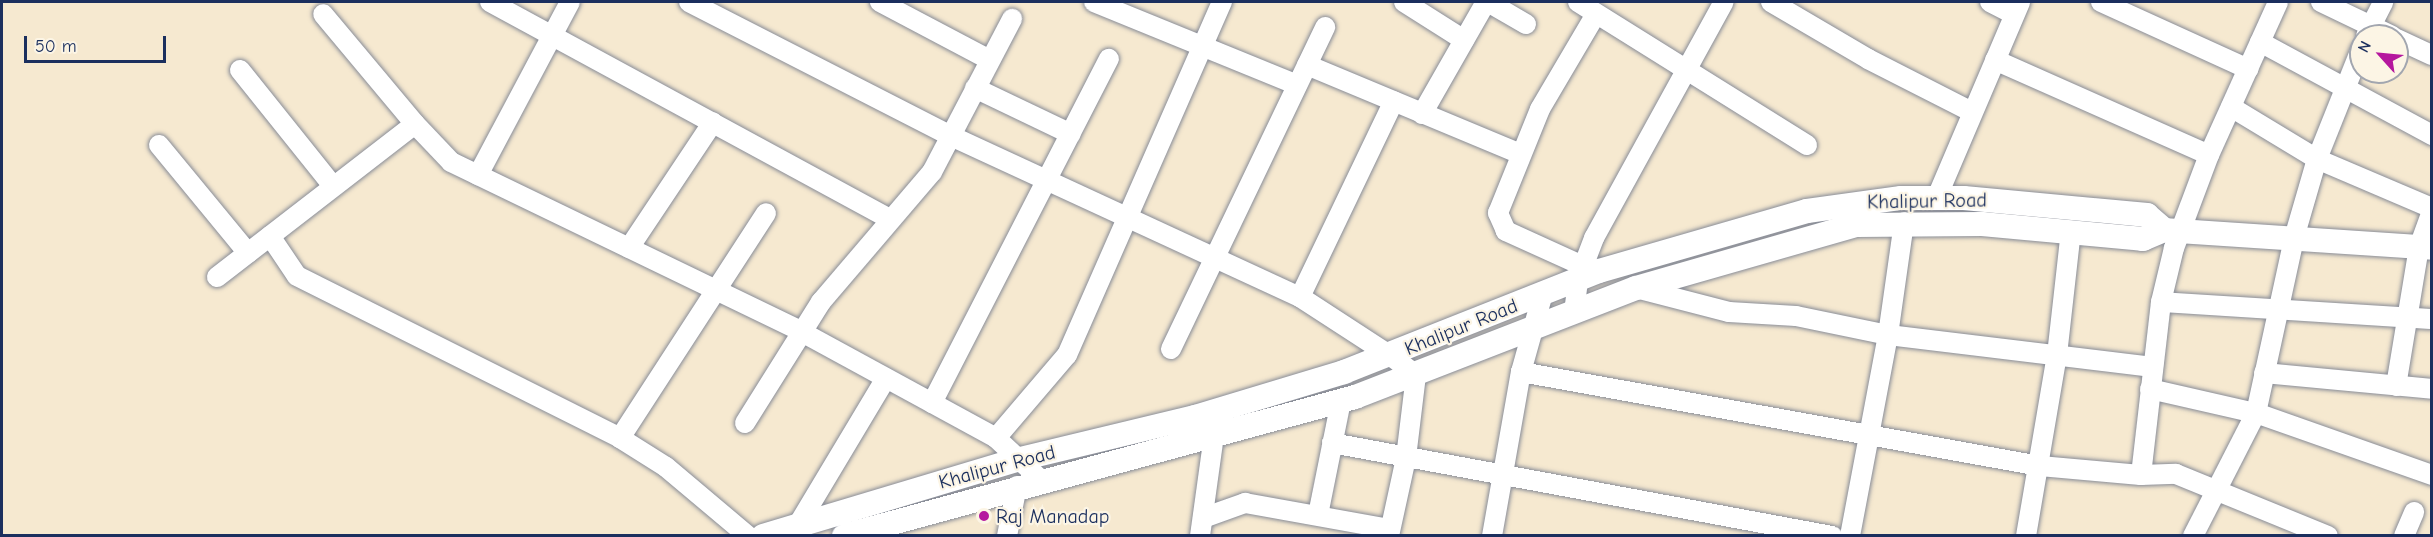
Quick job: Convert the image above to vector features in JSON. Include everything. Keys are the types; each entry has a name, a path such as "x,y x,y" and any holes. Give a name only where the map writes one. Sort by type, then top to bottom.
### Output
{"street":[{"path":"490,2 891,220"},
{"path":"478,175 570,2"},
{"path":"689,2 949,135 1216,256 1300,297 1391,356 1416,375 1406,458 1390,532 1318,515 1245,503 1201,527"},
{"path":"880,2 990,60"},
{"path":"1094,2 1297,85"},
{"path":"996,438 1067,355 1130,217 1222,2"},
{"path":"1404,2 1464,40"},
{"path":"1422,114 1487,2 1526,24"},
{"path":"1578,2 1688,67 1807,145"},
{"path":"1574,313 1581,273 1594,238 1724,2"},
{"path":"1771,2 1868,59 1972,112"},
{"path":"1929,222 1936,197 2017,8 1990,2"},
{"path":"2101,2 2248,69"},
{"path":"2141,475 2161,302 2173,230 2278,2"},
{"path":"2321,2 2357,24"},
{"path":"2372,24 2383,2"},
{"path":"323,14 415,124 451,162 800,331 996,438 1041,480"},
{"path":"1581,273 1516,236 1498,220 1501,202 1540,109 1596,14"},
{"path":"745,423 800,331 846,268 918,192 1012,19"},
{"path":"1171,349 1325,27"},
{"path":"2260,42 2432,135"},
{"path":"2409,44 2432,55"},
{"path":"932,403 1109,59"},
{"path":"1995,60 2209,155"},
{"path":"1307,65 1521,154"},
{"path":"240,70 333,186"},
{"path":"2193,536 2216,487 2256,413 2294,238 2317,159 2349,78"},
{"path":"975,88 1071,134"},
{"path":"1300,297 1394,101"},
{"path":"2231,107 2317,159 2432,209 2408,317 2396,386"},
{"path":"629,248 712,122"},
{"path":"217,277 415,124"},
{"path":"159,145 248,253"},
{"name":"Khalipur Road","path":"763,536 1020,459 1218,410 1391,356 1543,293 1581,273 1847,203 1936,197 2147,215 2173,230"},
{"path":"620,438 713,289 766,213"},
{"path":"1850,536 1887,335 1904,222"},
{"name":"Khalipur Road","path":"844,536 1010,488 1215,436 1341,401 1416,375 1636,288 1810,235 1856,225 1929,222 2071,231 2143,239 2173,230 2425,247"},
{"path":"2026,536 2040,466 2057,355 2071,231"},
{"path":"270,236 297,276 620,438 666,467 748,536"},
{"path":"1636,288 1712,309 1796,315 1887,335 2153,367"},
{"path":"1492,536 1521,372 1543,293"},
{"path":"2161,302 2432,319"},
{"path":"1521,372 1869,433 2040,466 2141,475 2176,474 2216,487 2302,530 2328,536"},
{"path":"2264,373 2432,389"},
{"path":"798,525 886,378"},
{"path":"2150,389 2256,413 2432,475"},
{"path":"1318,515 1341,401"},
{"path":"1201,527 1218,410"},
{"path":"1332,443 1502,477 1832,536"},
{"path":"994,536 1010,488"},
{"path":"1007,536 1010,488"},
{"path":"2404,536 2414,512"}],"place":[{"name":"Raj Manadap","path":"984,516"}]}
